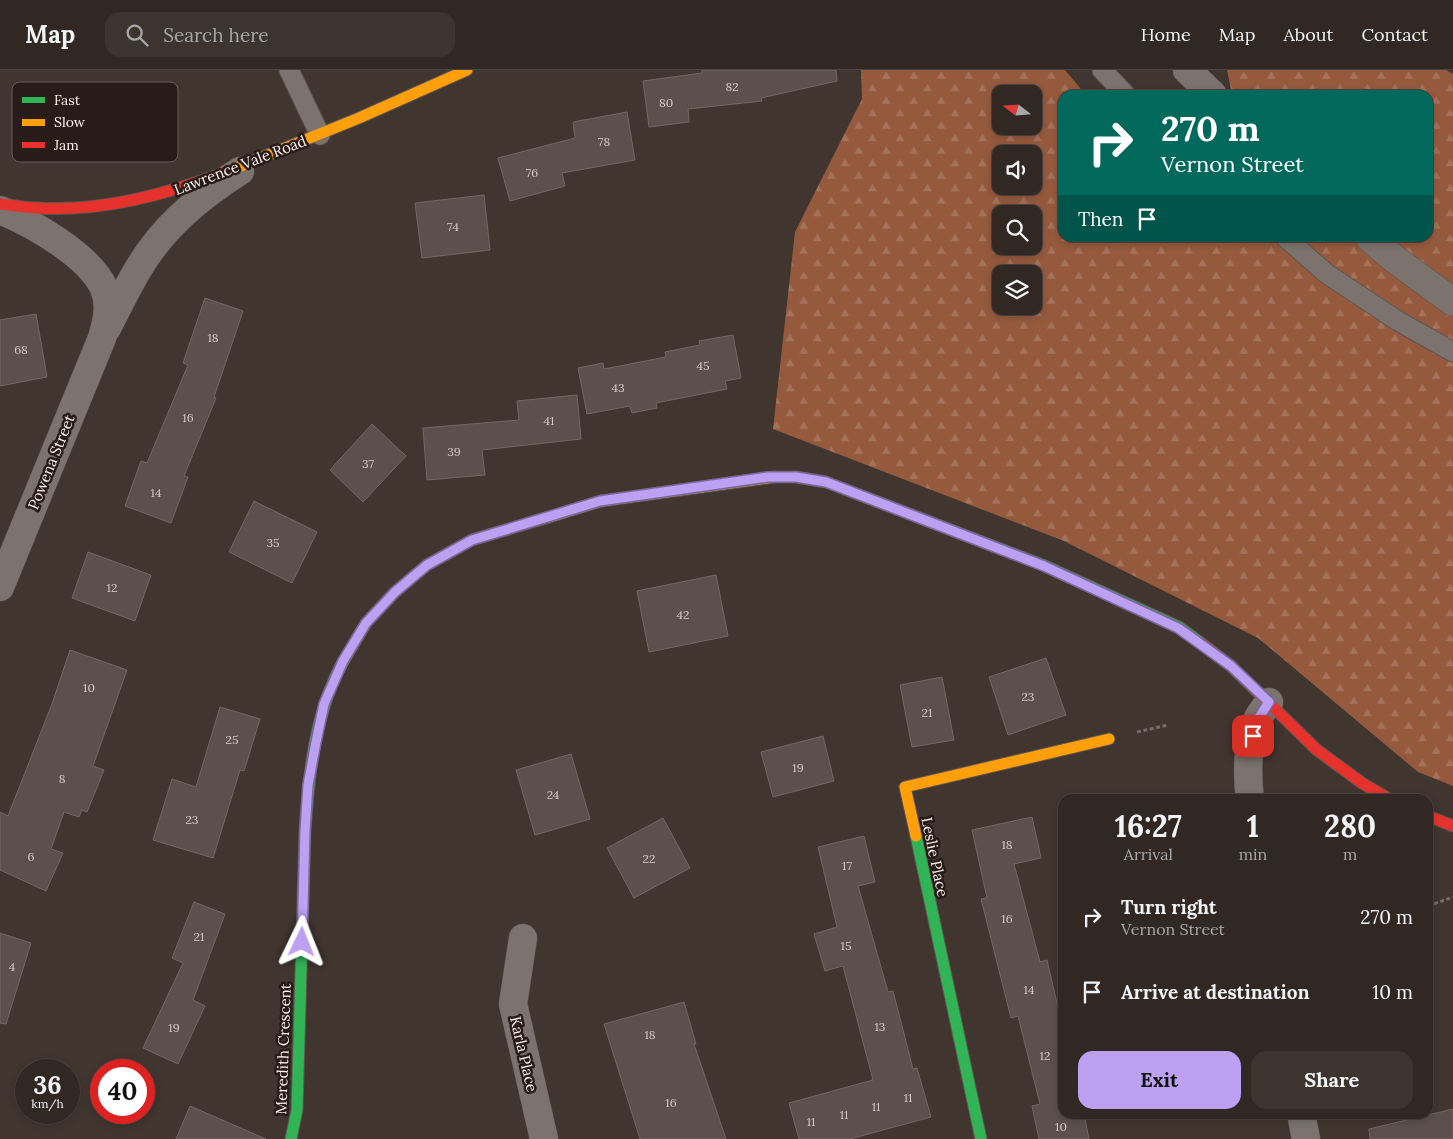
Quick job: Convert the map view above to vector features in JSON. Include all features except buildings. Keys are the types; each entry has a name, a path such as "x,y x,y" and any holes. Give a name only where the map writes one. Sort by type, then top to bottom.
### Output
{"street":[{"name":"Lawrence Vale Road","path":"0,204 26,208 56,209 87,207 160,194 260,159 398,102 467,70"},
{"path":"1187,70 1208,90"},
{"name":"Powena Street","path":"0,587 102,338 139,268 152,248 171,226 196,202 216,186 260,159"},
{"name":"Powena Street","path":"0,210 16,216 47,234 81,260 94,273 104,289 108,306 102,338"},
{"path":"1375,242 1393,258 1453,302"},
{"name":"Meredith Crescent","path":"292,1139 297,1110 308,785 324,704 343,661 366,623 395,592 427,565 472,540 600,501 768,477 796,477 826,482 1044,566 1178,628 1231,666 1317,750 1362,783 1381,794"},
{"path":"1249,794 1247,778 1256,722 1269,702"},
{"name":"Leslie Place","path":"981,1139 905,787 1109,739"},
{"path":"1433,818 1453,826"},
{"name":"Karla Place","path":"523,938 513,1004 544,1139"},
{"path":"1302,1119 1306,1139"}],"lane":[{"path":"289,70 320,134"},
{"path":"1102,70 1121,90"},
{"path":"1291,242 1327,274 1398,322 1453,352"}],"path":[{"path":"1433,904 1453,897"}],"green space":[{"path":"861,70 1065,70 1082,90 1058,90 1058,242 1433,242 1433,90 1231,90 1227,70 1446,70 1453,74 1453,786 1418,772 1258,638 1064,541 773,429 795,232 862,99"}],"traffic: fast":[{"path":"774,477 796,477 826,482 1045,566 1179,627 1202,644"},
{"path":"291,1139 297,1110 305,831 309,786 321,718 336,675 347,655"},
{"path":"916,836 981,1139"}],"traffic: slow":[{"path":"226,172 359,118 467,70"},
{"path":"549,517 601,501 774,477"},
{"path":"916,836 905,787 1109,739"}],"traffic: jam":[{"path":"0,204 62,209 110,204 157,194 226,172"},
{"path":"347,655 366,623 395,592 427,565 472,540 549,517"},
{"path":"1202,644 1231,666 1317,750 1362,783 1381,794"},
{"path":"1433,818 1453,826"}],"route":[{"path":"302,942 308,785 316,742 324,704 343,661 366,623 395,592 427,565 472,540 600,501 768,477 796,477 826,482 1044,566 1178,628 1231,666 1269,702 1256,722 1253,736"}]}
